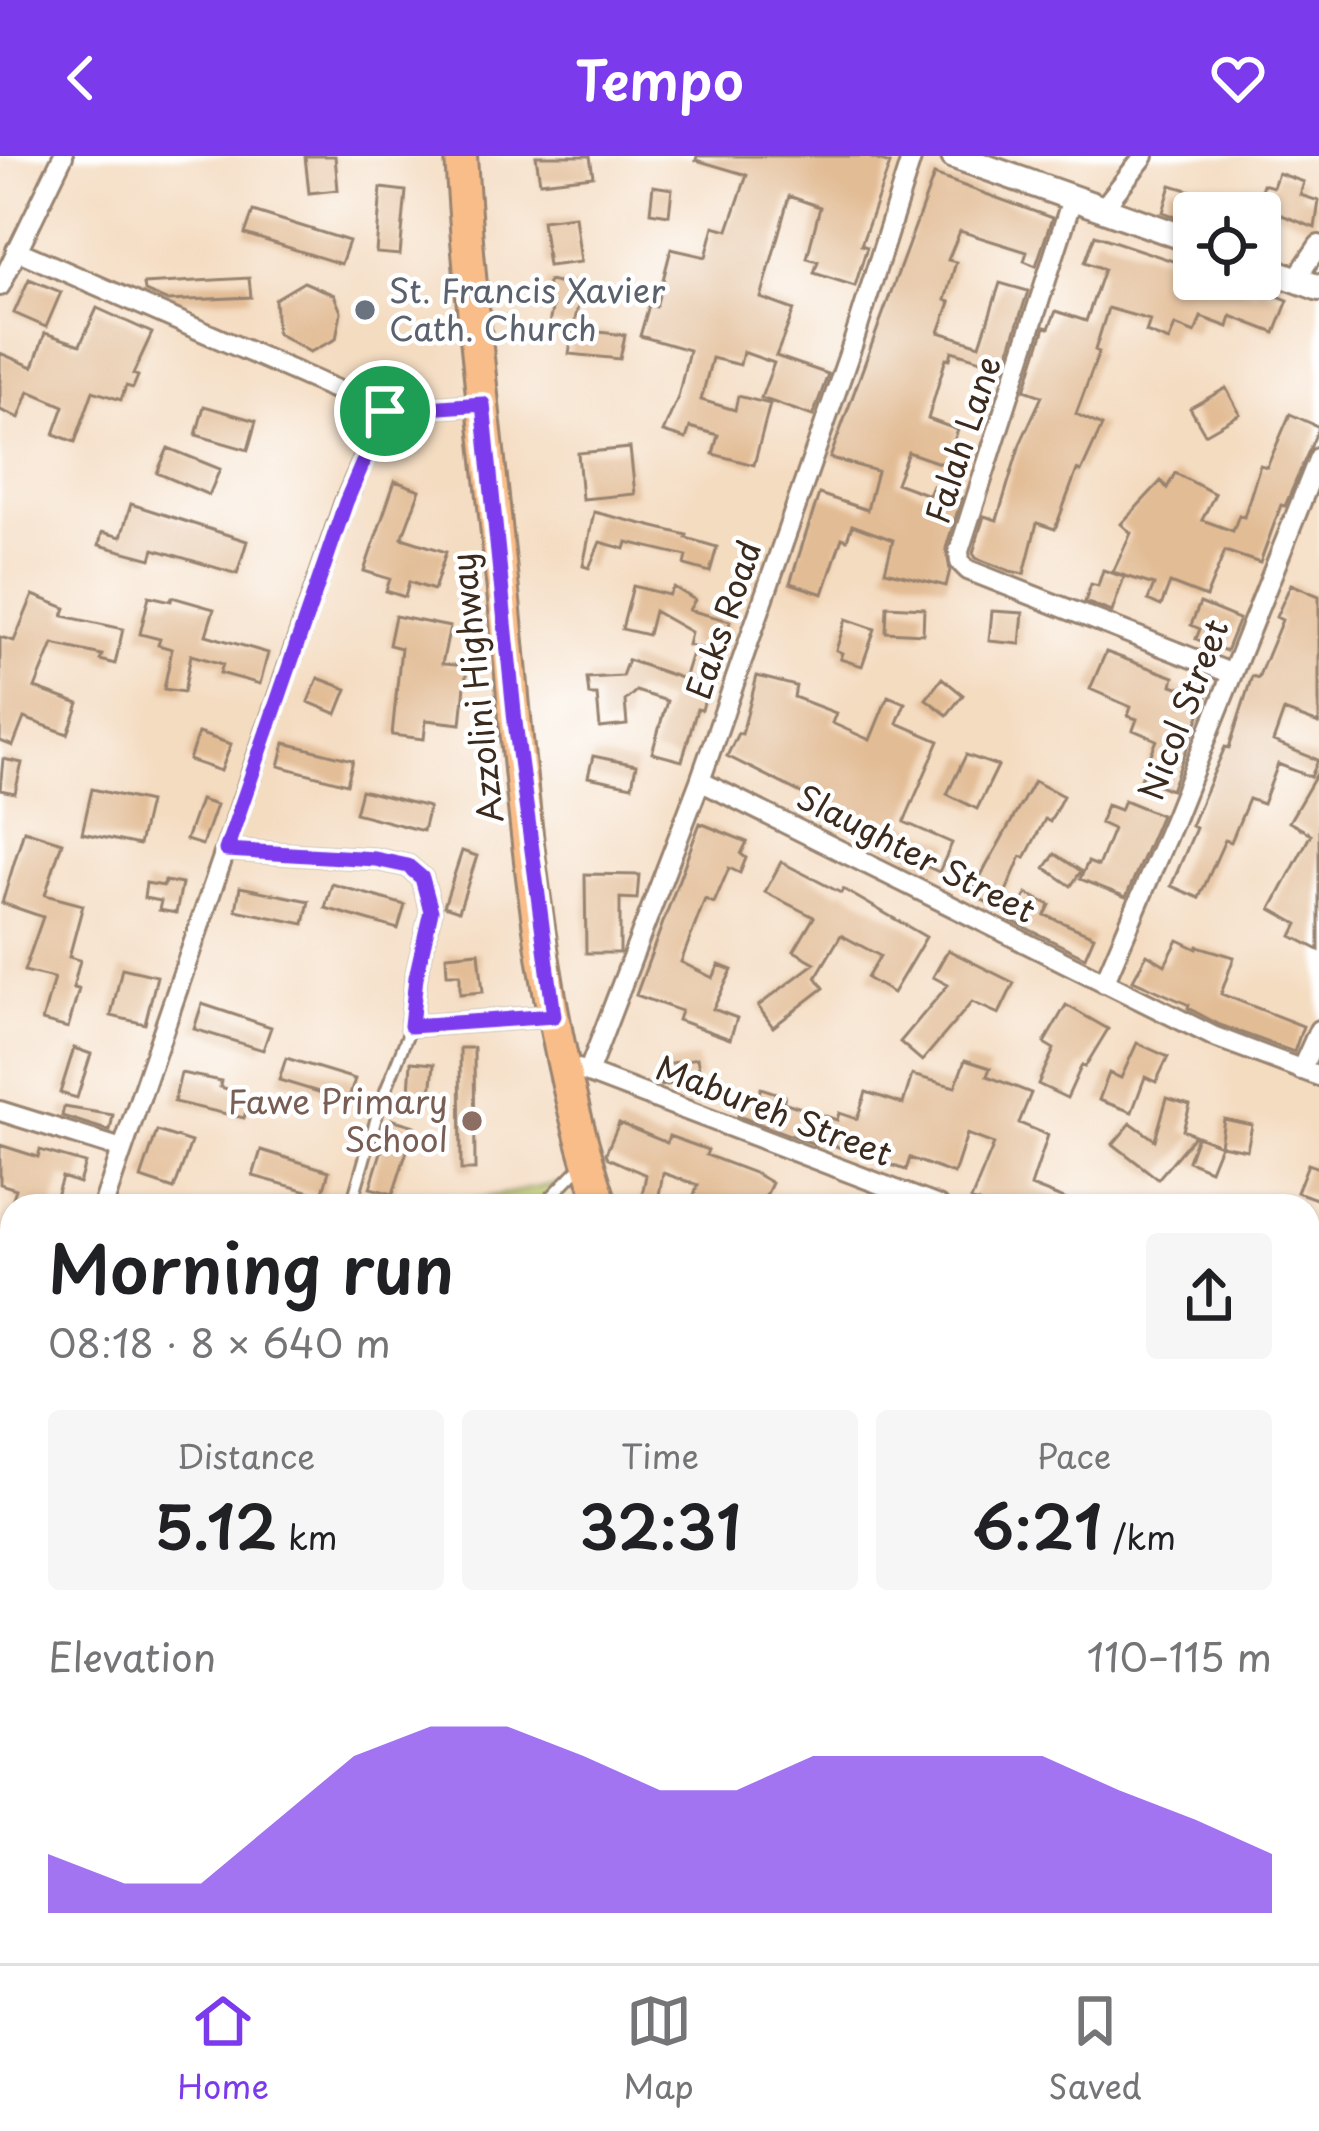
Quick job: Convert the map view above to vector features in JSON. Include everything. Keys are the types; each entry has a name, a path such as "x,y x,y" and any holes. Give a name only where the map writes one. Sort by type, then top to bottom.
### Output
{"main road":[{"name":"Azzolini Highway","path":"461,156 468,275 515,722 554,1016 576,1068 588,1160 598,1194"}],"street":[{"path":"0,286 63,156"},
{"name":"Eaks Road","path":"576,1068 700,781 853,344 912,156"},
{"path":"954,156 1173,233"},
{"path":"1104,207 1144,156"},
{"name":"Falah Lane","path":"1073,196 959,551 960,562 968,570 1229,674"},
{"path":"1307,284 1319,245"},
{"path":"16,250 385,411 483,404"},
{"path":"107,1194 346,502 385,411"},
{"name":"Nicol Street","path":"1104,983 1319,457"},
{"name":"Slaughter Street","path":"700,781 1104,983"},
{"path":"226,850 375,859 408,866 422,878 431,911 411,1026 554,1016"},
{"path":"1104,983 1215,1037 1310,1073 1319,1030"},
{"name":"Mabureh Street","path":"576,1068 907,1194"},
{"path":"0,1112 122,1149"}],"lane":[{"path":"354,1194 380,1105 411,1026"},
{"path":"554,1194 588,1160"}],"green space":[{"path":"556,1184 556,1194 504,1194"}],"building":[{"path":"305,156 335,156 338,190 309,193"},
{"path":"536,156 590,156 593,176 540,182"},
{"path":"697,156 866,156 890,164 861,245 867,247 855,286 814,273 818,261 807,258 820,207 789,196 761,298 794,310 776,356 828,374 813,416 761,398 774,363 743,352 740,365 712,358 701,400 735,410 738,396 770,404 754,465 713,454 718,435 690,427 686,439 663,432 678,397 689,350 640,336 649,305 656,307 671,249 706,257 714,226 728,230 747,175 696,160"},
{"path":"1278,173 1304,182 1300,195 1319,201 1315,228 1281,215 1281,192 1260,192 1263,184 1273,187"},
{"path":"934,175 1052,218 1036,266 1024,261 1027,252 960,231 948,260 956,262 945,300 950,302 939,332 980,345 1000,283 1028,291 1004,367 952,351 950,359 946,358 928,419 958,430 945,465 908,452 896,483 929,495 933,486 962,498 946,548 950,570 946,586 885,571 893,540 852,525 847,540 842,538 823,594 790,583 819,494 867,510 877,471 830,458"},
{"path":"1171,185 1195,192 1173,192 1173,216 1163,212"},
{"path":"653,186 672,189 669,215 650,212"},
{"path":"381,188 406,191 400,255 376,253"},
{"path":"253,211 349,241 341,264 245,234"},
{"path":"575,216 581,262 548,266 542,220"},
{"path":"1095,235 1173,261 1173,300 1288,300 1275,333 1231,316 1228,327 1201,317 1195,333 1175,325 1169,341 1146,332 1150,320 1108,308 1095,350 1099,352 1076,414 1102,426 1081,472 1077,470 1055,529 1037,523 1024,574 1010,571 973,553 984,516 997,520 1020,444 1042,396 1025,390 1045,327 1049,328 1056,311 1086,321 1104,269 1085,262"},
{"path":"249,278 251,297 168,301 145,291 144,284"},
{"path":"29,279 61,292 46,327 14,313"},
{"path":"548,281 582,288 573,329 549,324 553,304 543,302"},
{"path":"304,282 334,295 341,312 336,339 310,352 277,333 275,299"},
{"path":"97,308 152,333 133,374 138,376 133,388 126,386 121,400 93,391 75,442 54,434 64,406 29,391 19,418 0,410 0,353 33,367 45,333 80,345"},
{"path":"573,329 625,335 620,359 569,354"},
{"path":"1226,388 1240,414 1205,434 1190,408"},
{"path":"204,406 256,421 248,450 196,435"},
{"path":"1290,414 1319,427 1285,506 1281,505 1260,563 1225,551 1206,597 1170,583 1161,606 1148,600 1154,585 1113,572 1131,533 1121,524 1161,481 1167,488 1175,473 1215,494 1202,520 1233,531 1239,515 1244,517 1260,465 1267,467"},
{"path":"168,448 220,469 209,495 157,473"},
{"path":"630,448 635,494 582,499 578,453"},
{"path":"395,481 420,490 402,538 446,552 434,590 409,582 405,597 386,591 390,579 364,571"},
{"path":"131,504 247,541 237,574 154,549 151,559 99,545 102,532 121,537"},
{"path":"594,512 717,547 710,572 685,565 687,556 627,542 625,549 600,542 589,568 583,566"},
{"path":"1103,570 1124,577 1112,612 1085,602"},
{"path":"1291,584 1319,596 1319,724 1284,711 1273,742 1318,760 1311,777 1278,764 1263,804 1249,799 1199,898 1171,886 1196,828 1191,826 1204,795 1225,747 1229,748 1252,676 1258,678 1282,620 1276,617"},
{"path":"633,586 669,595 674,587 695,600 689,610 730,621 723,653 718,652 682,761 652,753 667,701 636,691 625,701 627,725 600,728 597,695 589,695 587,678 622,676 628,660 684,679 692,653 717,652 688,645 691,632 654,611 648,635 622,629"},
{"path":"33,595 66,608 63,616 123,629 115,664 100,660 102,655 53,644 35,688 79,704 68,734 24,718 13,746 0,741 0,637 14,641"},
{"path":"149,596 214,609 206,635 268,653 260,684 220,673 223,664 191,655 184,692 164,689 172,649 158,645 160,639 140,634"},
{"path":"1200,603 1239,619 1226,651 1196,639 1200,629 1191,625"},
{"path":"887,606 924,608 923,634 886,632"},
{"path":"992,611 1023,613 1020,644 989,641"},
{"path":"395,616 450,627 442,664 467,666 461,724 426,720 424,739 392,735 401,648 389,645"},
{"path":"846,619 875,629 862,666 840,659 842,653 836,650"},
{"path":"1106,652 1174,677 1172,685 1207,697 1171,790 1141,778 1157,740 1133,730 1137,719 1128,716 1131,707 1090,689"},
{"path":"757,676 796,686 794,697 836,713 832,723 870,740 888,696 905,703 897,723 939,741 904,822 952,843 939,872 805,810 811,798 727,756 738,733 742,734"},
{"path":"318,678 347,689 337,714 308,702"},
{"path":"942,678 963,695 947,715 926,699"},
{"path":"198,733 231,744 221,771 189,760"},
{"path":"285,743 353,760 347,784 279,766"},
{"path":"966,755 998,766 977,809 947,794"},
{"path":"593,756 636,765 632,786 588,777"},
{"path":"3,759 22,763 15,793 0,790"},
{"path":"1319,770 1319,950 1292,936 1298,924 1271,909 1311,834 1289,822"},
{"path":"1034,781 1063,796 1025,858 1021,856 999,908 978,898 982,890 975,886"},
{"path":"92,789 149,802 139,845 82,833"},
{"path":"361,790 429,807 423,831 355,813"},
{"path":"200,800 216,805 202,845 186,840"},
{"path":"1124,800 1161,815 1126,897 1080,879 1088,862 1098,866 1113,829 1100,823 1107,805 1120,810"},
{"path":"700,823 747,842 740,873 729,868 714,903 705,899 681,962 713,978 719,965 732,970 713,1009 737,1018 730,1039 678,1020 681,1011 636,995"},
{"path":"24,830 62,842 45,895 83,905 69,957 80,960 73,988 79,989 68,1028 42,1021 54,978 24,971 43,917 2,903"},
{"path":"462,851 477,856 459,911 444,906"},
{"path":"1055,854 1081,871 1071,886 1045,868"},
{"path":"781,862 841,893 843,889 926,937 893,993 867,978 880,956 841,935 816,977 824,988 773,1027 758,1006 815,963 794,951 814,917 765,892"},
{"path":"585,874 639,875 637,899 620,898 620,953 586,953"},
{"path":"165,881 182,884 176,913 159,910 161,901 144,898 146,883 164,886"},
{"path":"332,884 405,905 398,929 325,908"},
{"path":"240,887 309,901 304,924 236,910"},
{"path":"1027,894 1050,905 1045,915 1094,936 1085,957 1010,920"},
{"path":"1178,940 1234,957 1221,994 1303,1026 1294,1052 1220,1025 1133,980 1147,954 1165,965"},
{"path":"948,950 1014,983 999,1014 972,1002 922,1061 900,1042 948,985 933,977"},
{"path":"479,952 483,992 460,994 460,974 447,974 446,955"},
{"path":"122,968 157,976 145,1024 111,1016"},
{"path":"202,1004 271,1027 263,1050 194,1029"},
{"path":"1066,1005 1108,1029 1085,1067 1082,1065 1067,1098 1038,1084 1054,1049 1044,1043"},
{"path":"1137,1043 1168,1057 1156,1082 1145,1077 1132,1112 1099,1100 1109,1073 1121,1078"},
{"path":"74,1048 91,1054 77,1098 60,1093"},
{"path":"460,1048 474,1048 475,1170 461,1170"},
{"path":"286,1058 355,1079 348,1101 279,1080"},
{"path":"697,1058 701,1079 661,1086 657,1066"},
{"path":"965,1060 990,1068 987,1076 1031,1093 1019,1123 1048,1135 1031,1186 1051,1194 973,1194 994,1144 967,1134 954,1174 910,1158 906,1170 738,1116 745,1094 757,1098 761,1088 785,1096 783,1102 837,1120 839,1113 857,1119 866,1092 903,1104 912,1075 955,1087"},
{"path":"411,1062 434,1064 431,1094 409,1092"},
{"path":"181,1073 221,1081 220,1087 251,1096 244,1118 174,1102"},
{"path":"1167,1098 1190,1105 1183,1130 1195,1135 1158,1179 1113,1144 1131,1123 1155,1140"},
{"path":"64,1107 113,1115 110,1131 62,1116"},
{"path":"391,1119 415,1126 393,1194 370,1188"},
{"path":"1224,1119 1252,1125 1247,1150 1220,1145"},
{"path":"619,1123 667,1143 669,1136 708,1150 706,1155 772,1183 767,1194 695,1194 698,1185 663,1173 659,1194 642,1194 646,1175 606,1153"},
{"path":"157,1131 191,1142 174,1189 141,1178"},
{"path":"1197,1136 1220,1145 1210,1170 1188,1161"},
{"path":"0,1145 38,1157 40,1150 85,1163 79,1183 62,1177 57,1194 14,1194 16,1189 0,1184"},
{"path":"261,1150 329,1171 322,1194 253,1176"},
{"path":"1308,1164 1319,1168 1319,1194 1297,1192"}],"place":[{"name":"St. Francis Xavier Cath. Church","path":"365,310"},
{"name":"Fawe Primary School","path":"472,1121"}],"route":[{"path":"483,404 515,722 554,1016 411,1026 431,911 422,878 408,866 375,859 226,850 346,502 385,411 483,404"}]}
